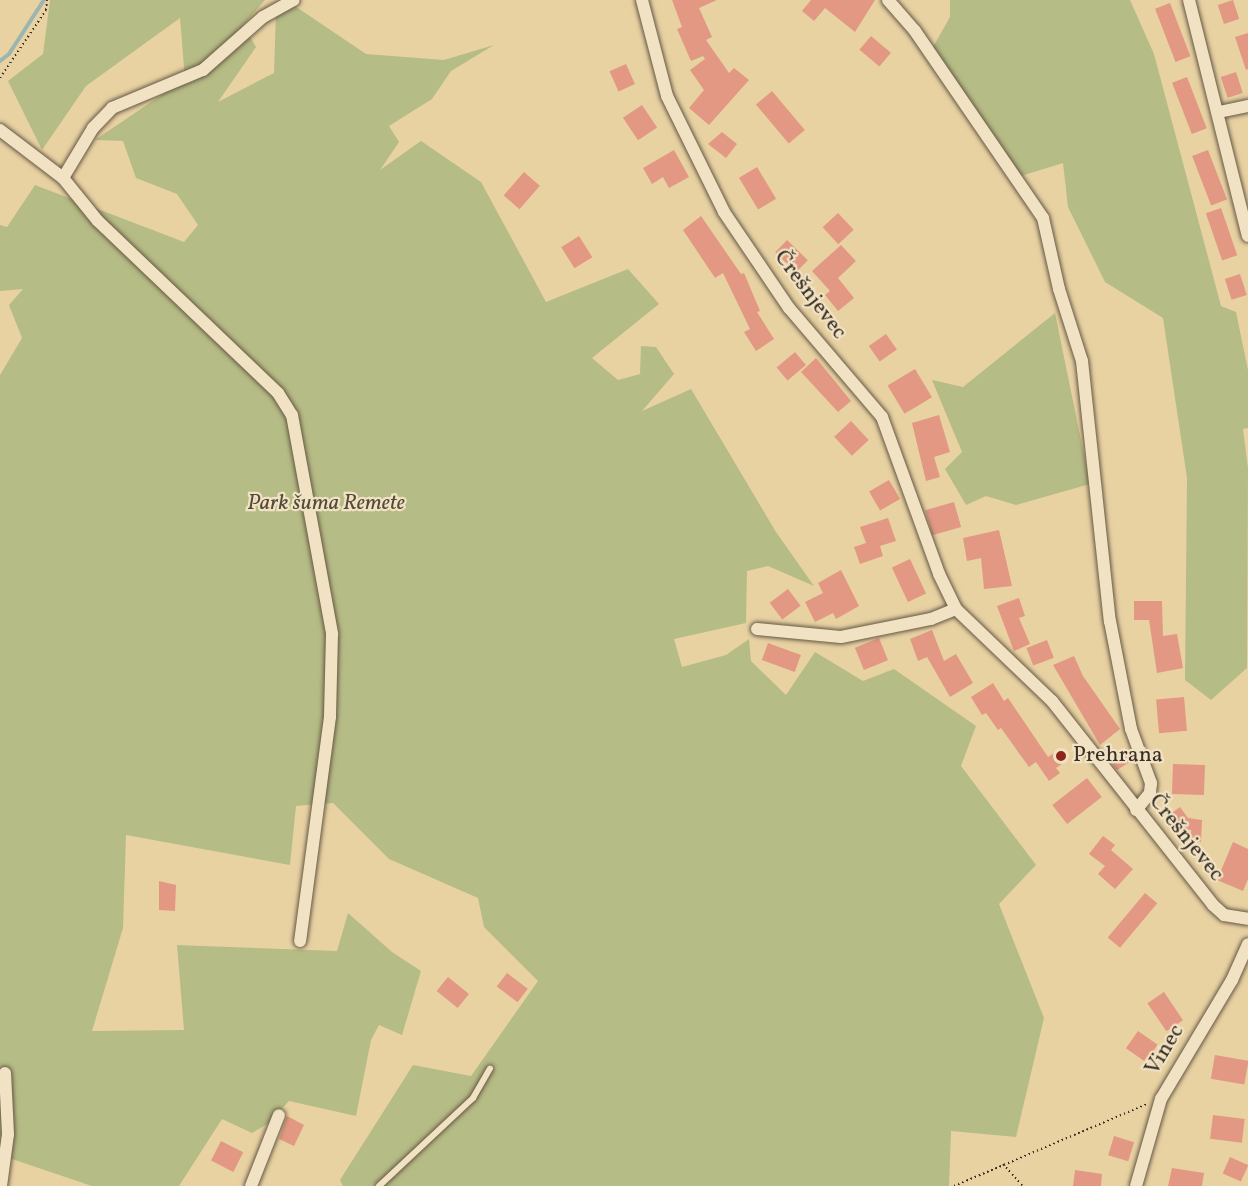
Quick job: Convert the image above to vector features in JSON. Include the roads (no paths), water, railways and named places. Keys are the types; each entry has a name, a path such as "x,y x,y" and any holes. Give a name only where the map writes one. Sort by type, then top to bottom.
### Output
{"street":[{"path":"63,178 93,128 112,108 203,70 263,16 294,0"},
{"name":"Črešnjevec","path":"642,0 667,96 724,212 789,308 882,417 939,574 956,609 1052,701 1213,905 1224,915 1248,919"},
{"path":"888,0 915,31 1043,218 1059,290 1082,361 1110,621 1131,729 1151,783 1149,793 1136,810"},
{"path":"1190,0 1248,236"},
{"path":"1219,112 1248,106"},
{"path":"0,130 63,178 98,221 279,393 292,415 332,634 330,717 300,941"},
{"path":"757,629 821,638 851,636 931,619 956,609"},
{"name":"Vinec","path":"1136,1186 1161,1099 1232,980 1248,944"},
{"path":"1,1186 8,1134 5,1073"},
{"path":"251,1186 279,1115"}],"lane":[{"path":"379,1186 473,1098 490,1069"}],"waterway":[{"path":"0,61 9,54 44,0"}],"place":[{"name":"Prehrana","path":"1061,756"}],"park label":[{"name":"Park šuma Remete","path":"326,504"}]}
